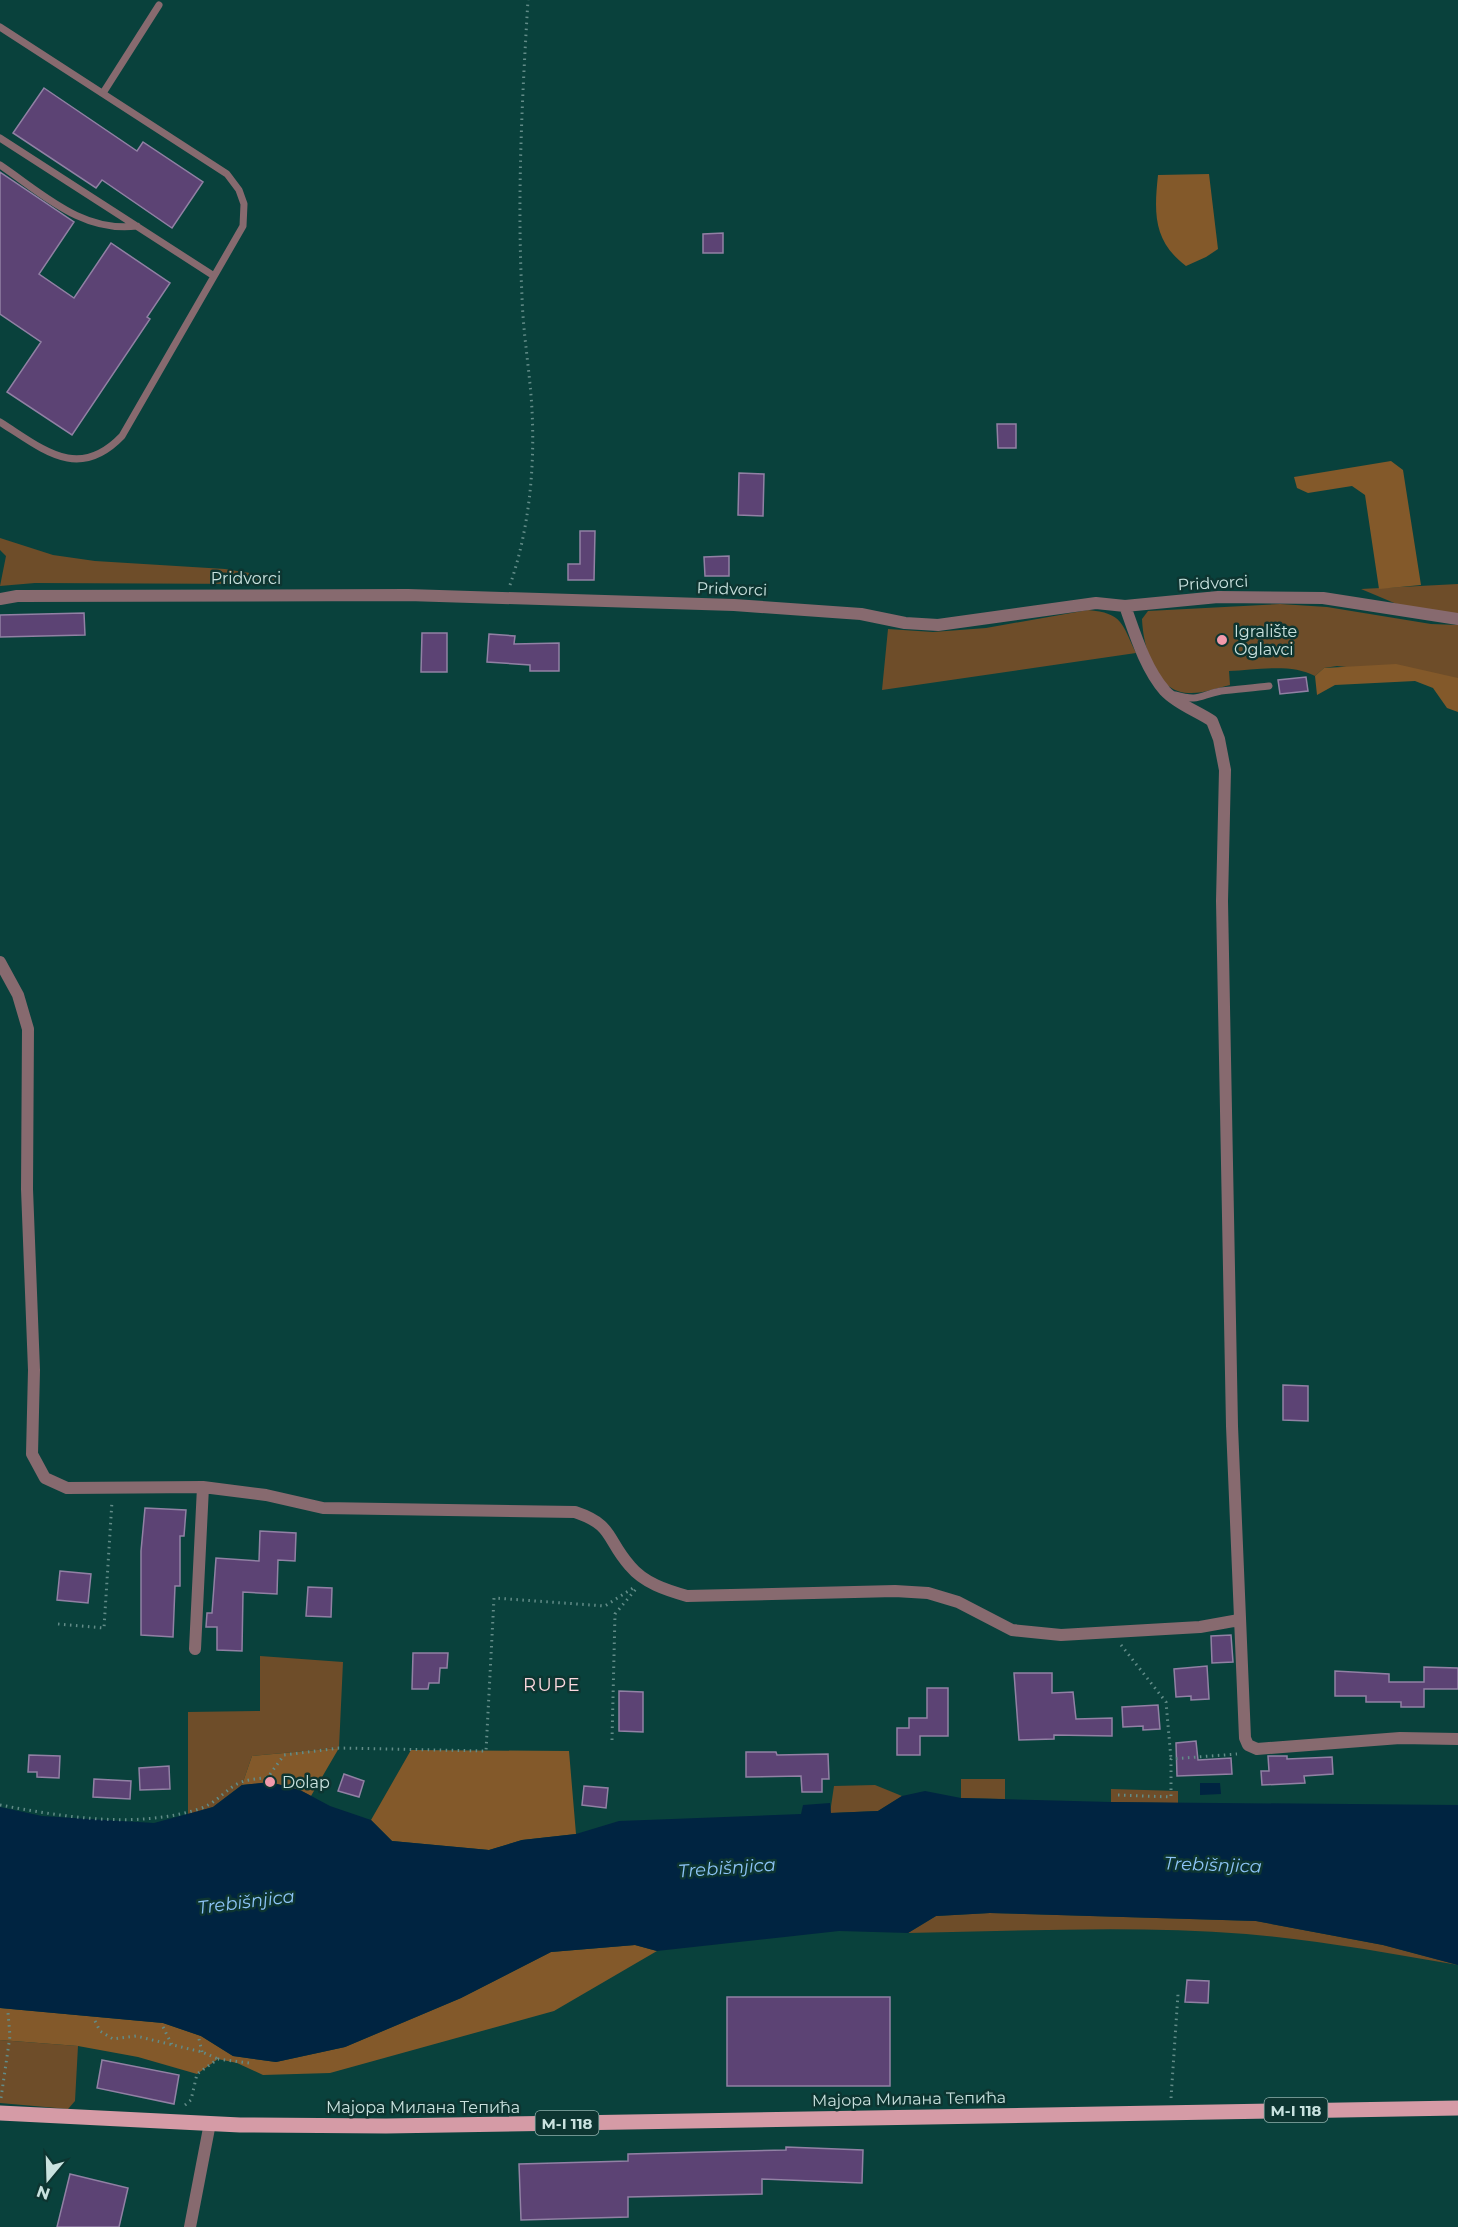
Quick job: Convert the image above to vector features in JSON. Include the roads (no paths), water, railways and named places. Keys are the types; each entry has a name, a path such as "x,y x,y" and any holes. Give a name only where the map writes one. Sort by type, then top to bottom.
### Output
{"main road":[{"name":"Мајора Милана Тепића","path":"0,2113 210,2123 386,2126 1458,2108"}],"street":[{"name":"Pridvorci","path":"0,599 17,596 138,594 506,598 760,606 861,614 904,623 938,625 1096,603 1125,606 1218,597 1323,598 1458,619"},
{"path":"1125,606 1143,653 1165,690 1182,704 1212,721 1219,739 1225,770 1222,912 1232,1414 1245,1738 1248,1745 1257,1749 1400,1738 1458,1739"},
{"path":"0,962 18,995 28,1029 27,1189 34,1370 32,1454 45,1478 67,1488 203,1487 266,1495 323,1508 575,1512 594,1518 609,1531 631,1568 662,1588 687,1596 842,1592 928,1593 958,1602 1012,1630 1061,1635 1200,1627 1239,1620"},
{"path":"195,1649 203,1487"},
{"path":"190,2227 210,2123"}],"lane":[{"path":"103,93 159,5"},
{"path":"0,27 227,174 239,190 244,204 243,226 122,436 110,448 94,457 77,460 55,456 0,422"},
{"path":"0,138 214,276"},
{"path":"0,165 79,219 108,227 137,226"},
{"path":"1165,690 1192,700 1205,698 1218,692 1269,686"}],"water":[{"name":"Trebišnjica","path":"270,1782 300,1790 330,1806 371,1820 392,1841 489,1850 522,1840 576,1834 619,1821 801,1814 803,1805 830,1803 831,1813 878,1811 902,1796 925,1791 961,1798 1111,1802 1458,1805 1458,1965 1383,1945 1256,1921 990,1913 936,1916 908,1933 839,1931 657,1951 635,1945 551,1952 461,1998 345,2047 276,2062 233,2056 201,2036 163,2023 0,2008 0,1807 42,1816 154,1823 213,1807 242,1785"},
{"path":"1200,1783 1220,1783 1221,1794 1200,1795"}],"place":[{"name":"Igralište Oglavci","path":"1222,640"},
{"name":"Dolap","path":"270,1782"}],"district":[{"name":"RUPE","path":"552,1685"}]}
